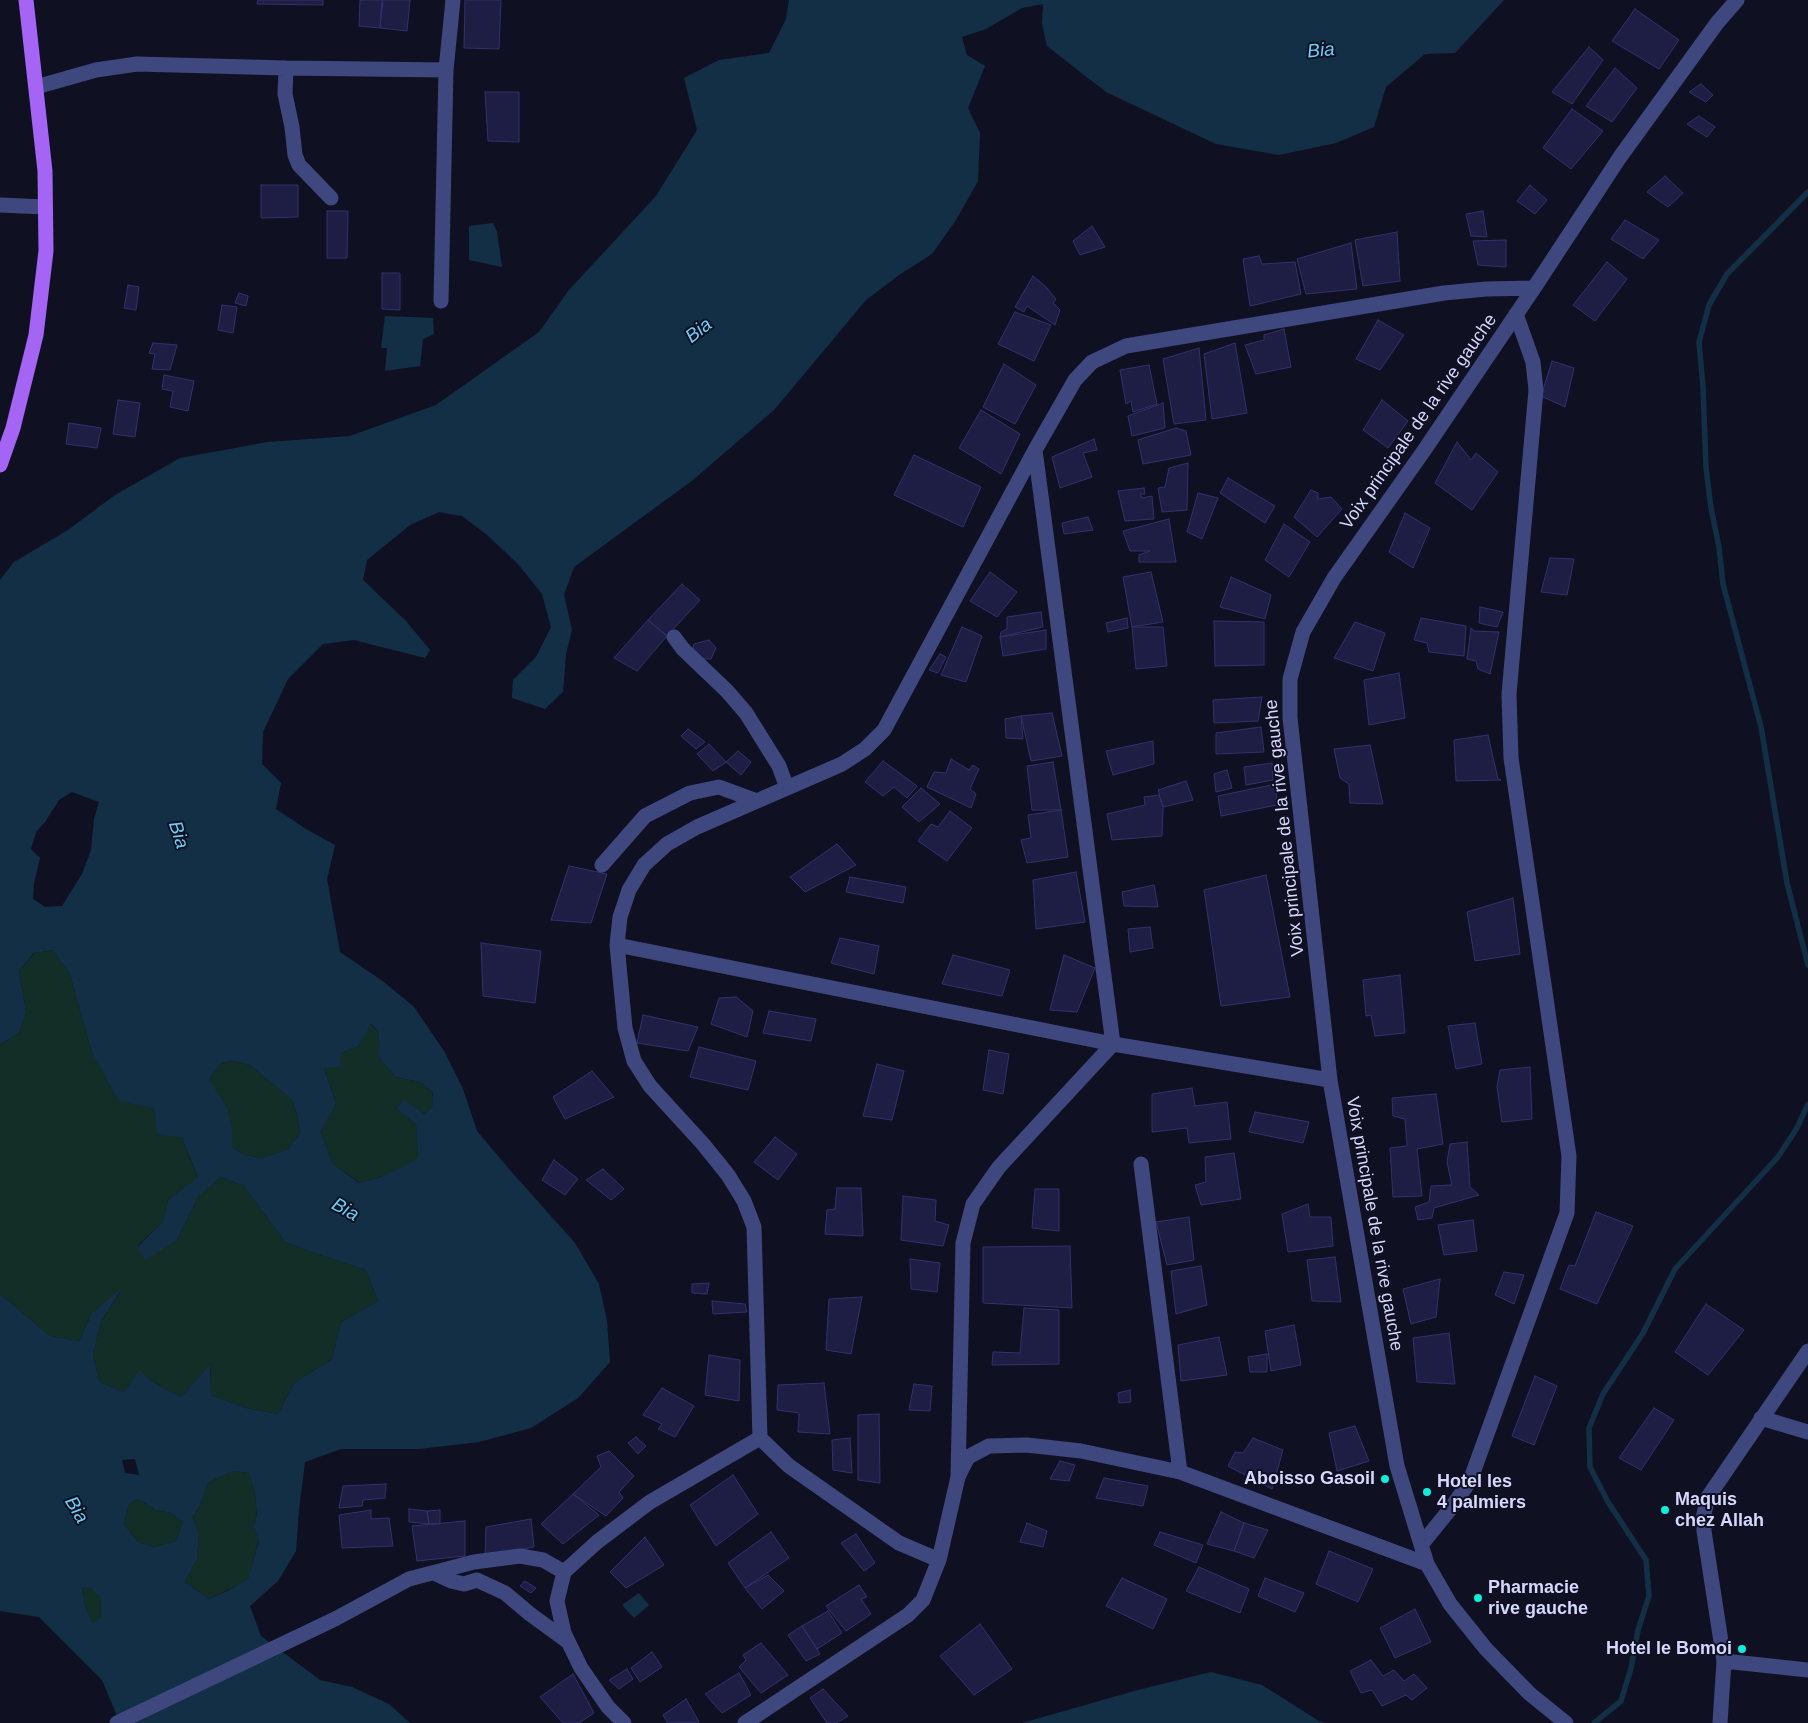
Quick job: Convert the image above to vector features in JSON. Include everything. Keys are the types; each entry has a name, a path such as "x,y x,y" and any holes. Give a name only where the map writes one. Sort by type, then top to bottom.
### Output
{"main road":[{"path":"0,465 13,428 36,335 46,251 45,171 26,0"}],"street":[{"path":"441,301 446,70 454,0"},
{"name":"Voix principale de la rive gauche","path":"1566,1723 1530,1694 1486,1649 1450,1604 1427,1564 1398,1466 1330,1080 1290,718 1290,679 1303,632 1334,578 1423,452 1620,157 1717,23 1737,0"},
{"path":"36,87 96,70 137,64 446,70"},
{"path":"286,68 285,94 292,127 295,155 299,164 332,198"},
{"path":"0,205 45,207"},
{"path":"939,1560 900,1543 789,1466 760,1438 754,1227 744,1201 728,1175 703,1144 650,1086 634,1061 625,1028 617,945 620,917 629,890 644,865 667,844 697,827 842,764 865,749 884,730 1034,450 1075,380 1092,362 1126,346 1444,293 1486,289 1534,288"},
{"path":"1421,1545 1452,1508 1470,1481 1567,1213 1570,1156 1511,758 1509,694 1536,390 1533,362 1516,314"},
{"path":"1034,450 1113,1044"},
{"path":"674,637 683,649 727,691 746,713 779,766 787,788"},
{"path":"602,865 645,816 690,793 718,787 757,801"},
{"path":"617,945 1113,1044 1330,1080"},
{"path":"744,1723 908,1615 923,1600 939,1560 958,1477 963,1243 973,1204 999,1167 1113,1044"},
{"path":"1141,1164 1180,1472"},
{"path":"1720,1723 1724,1661 1704,1530 1704,1514 1708,1497 1808,1351"},
{"path":"1761,1418 1808,1432"},
{"path":"624,1723 608,1707 581,1668 564,1633 557,1602 564,1572 597,1542 650,1502 760,1438"},
{"path":"958,1477 968,1458 989,1446 1026,1445 1081,1451 1180,1472 1427,1564"},
{"path":"118,1723 335,1619 409,1580 474,1562 520,1556 543,1560 564,1572"},
{"path":"434,1573 451,1581 464,1584 477,1580 505,1593 568,1642"},
{"path":"1724,1661 1808,1670"}],"green space":[{"path":"53,950 70,975 92,1053 154,1108 182,1138 198,1178 168,1200 162,1223 137,1246 177,1240 198,1197 221,1177 244,1186 285,1242 366,1270 378,1301 341,1322 332,1359 294,1383 278,1414 246,1408 211,1395 210,1364 181,1397 153,1382 139,1371 124,1392 100,1382 93,1355 101,1321 122,1289 92,1313 79,1341 50,1336 0,1295 0,1045 19,1033 26,1012 19,971 35,953"},
{"path":"370,1024 378,1031 381,1046 377,1055 395,1077 420,1082 433,1092 432,1108 423,1114 416,1124 418,1158 378,1178 360,1183 333,1164 321,1132 336,1103 324,1068 341,1053 358,1047"},
{"path":"232,1061 250,1065 291,1099 296,1111 300,1133 288,1149 262,1158 245,1155 232,1147 232,1128 209,1079 221,1064"},
{"path":"233,1471 249,1473 255,1494 257,1515 253,1526 259,1539 248,1580 209,1599 185,1582 197,1559 199,1533 193,1517 202,1501 208,1483"},
{"path":"138,1499 156,1510 171,1513 183,1522 176,1541 154,1547 138,1542 124,1524 129,1504"},
{"path":"82,1586 91,1588 100,1597 101,1618 93,1623 86,1609"}],"water":[{"name":"Bia","path":"789,0 1504,0 1455,53 1425,54 1386,87 1374,127 1336,143 1279,155 1216,144 1106,92 1047,46 1042,24 1043,4 1022,8 986,29 962,37 967,55 985,66 968,108 980,133 978,181 956,220 932,254 899,275 866,300 774,410 693,480 574,567 564,595 572,630 566,654 563,692 545,709 512,698 513,680 536,657 551,627 542,594 518,564 486,534 462,516 439,512 410,525 367,560 363,580 406,621 430,650 425,658 354,640 323,644 288,679 263,732 262,764 281,783 276,809 335,845 327,879 340,952 384,982 414,1007 444,1051 463,1089 477,1131 575,1243 599,1284 607,1321 610,1362 578,1398 531,1428 479,1442 419,1449 341,1449 305,1462 296,1551 278,1581 250,1606 261,1636 320,1680 352,1687 389,1704 410,1723 120,1723 102,1680 39,1617 0,1611 0,1295 50,1336 79,1341 92,1313 123,1287 101,1321 93,1355 100,1382 124,1392 139,1370 153,1382 181,1397 210,1364 211,1395 246,1408 278,1414 294,1383 332,1359 341,1322 378,1301 366,1270 285,1242 244,1186 221,1177 198,1197 177,1240 145,1260 137,1247 162,1223 168,1200 198,1177 182,1138 157,1134 154,1108 119,1101 92,1053 70,975 53,950 34,953 19,971 26,1012 19,1033 0,1045 0,580 14,562 68,530 115,495 180,458 268,442 350,436 436,405 539,332 569,290 656,196 697,130 684,78 719,60 769,53 786,19","holes":["72,792 99,802 94,819 91,850 82,874 62,906 45,907 33,899 34,883 40,858 31,849 36,832 59,800","371,1024 378,1031 380,1046 377,1055 395,1077 420,1082 433,1092 432,1108 423,1114 404,1099 397,1109 416,1124 418,1158 378,1178 359,1183 333,1164 321,1132 336,1103 324,1068 340,1067 341,1053 358,1047","232,1061 250,1065 291,1099 296,1111 300,1133 288,1149 262,1158 245,1155 232,1147 232,1128 227,1108 209,1079 221,1064","135,1459 139,1475 125,1473 122,1460","233,1471 249,1473 255,1494 257,1515 253,1526 259,1540 248,1579 209,1599 185,1582 197,1559 199,1533 193,1517 202,1501 208,1483","138,1499 156,1510 171,1513 183,1522 176,1541 154,1547 138,1542 124,1524 129,1504","82,1587 91,1588 100,1597 101,1617 93,1623 86,1609"]},
{"path":"493,223 497,232 502,267 469,260 469,226"},
{"path":"385,316 433,318 434,334 423,339 420,366 385,371 387,348 381,348"},
{"path":"639,1593 649,1605 634,1618 622,1605"},
{"path":"1211,1672 1262,1685 1319,1721 1326,1723 1022,1723 1138,1690"}],"building":[{"path":"258,0 323,0 323,5 257,4"},
{"path":"360,0 382,0 380,28 359,26"},
{"path":"383,0 410,0 407,31 380,28"},
{"path":"465,0 501,0 499,49 464,48"},
{"path":"1635,9 1679,40 1659,69 1612,41"},
{"path":"1589,47 1603,60 1572,104 1552,92"},
{"path":"1615,68 1637,88 1612,122 1586,106"},
{"path":"1701,84 1713,95 1706,102 1689,92"},
{"path":"485,92 519,92 519,142 488,141"},
{"path":"1572,109 1603,131 1571,169 1543,148"},
{"path":"1699,116 1715,127 1707,137 1687,124"},
{"path":"1665,176 1683,193 1668,207 1647,192"},
{"path":"261,185 298,185 298,217 261,218"},
{"path":"1530,185 1547,200 1535,214 1517,201"},
{"path":"327,211 348,211 347,258 327,258"},
{"path":"1483,211 1487,237 1471,236 1466,214"},
{"path":"1625,220 1659,240 1643,259 1611,239"},
{"path":"1092,226 1105,247 1080,255 1073,241"},
{"path":"1397,232 1400,281 1363,286 1355,240"},
{"path":"1506,240 1506,267 1478,265 1473,241"},
{"path":"1351,243 1357,289 1306,294 1297,259"},
{"path":"1259,256 1262,264 1295,262 1301,294 1250,306 1243,259"},
{"path":"1607,262 1627,279 1595,321 1573,305"},
{"path":"382,273 400,273 400,310 382,309"},
{"path":"1033,276 1056,299 1053,303 1060,310 1055,325 1027,306 1024,312 1015,307"},
{"path":"128,285 139,287 136,310 124,308"},
{"path":"239,293 248,296 246,306 235,303"},
{"path":"222,305 237,307 233,333 218,330"},
{"path":"1015,312 1051,325 1034,361 998,344"},
{"path":"1378,320 1404,335 1380,370 1356,359"},
{"path":"1284,329 1291,367 1256,374 1245,345 1264,340 1264,335"},
{"path":"153,343 177,345 170,370 152,369 155,354 149,353"},
{"path":"1235,343 1247,413 1212,419 1204,354"},
{"path":"1199,348 1206,420 1174,424 1163,359"},
{"path":"1552,361 1574,368 1565,407 1541,396"},
{"path":"1004,364 1036,385 1015,424 983,407"},
{"path":"1149,365 1157,404 1133,412 1131,401 1126,404 1120,370"},
{"path":"164,375 194,381 188,411 170,407 173,391 162,389"},
{"path":"118,400 140,403 135,437 113,434"},
{"path":"1382,400 1408,421 1388,448 1363,430"},
{"path":"1163,403 1165,428 1132,436 1128,416"},
{"path":"981,410 1020,434 1001,474 959,448"},
{"path":"69,423 101,428 97,448 66,444"},
{"path":"1176,428 1186,431 1191,455 1143,464 1138,440"},
{"path":"1094,439 1097,450 1083,453 1092,477 1060,488 1052,457"},
{"path":"1457,442 1471,460 1476,453 1498,472 1472,510 1435,483"},
{"path":"914,455 981,487 963,527 894,495"},
{"path":"1188,463 1187,510 1162,512 1158,488 1165,487 1169,468"},
{"path":"1228,478 1275,506 1265,523 1220,493"},
{"path":"1144,488 1145,494 1140,494 1142,498 1152,496 1154,519 1125,521 1118,491"},
{"path":"1311,490 1318,493 1318,499 1331,497 1342,509 1317,537 1294,517"},
{"path":"1198,493 1218,498 1202,539 1187,532"},
{"path":"1405,513 1430,528 1413,568 1389,552"},
{"path":"1088,517 1093,530 1064,534 1062,523"},
{"path":"1169,519 1176,562 1139,562 1139,555 1150,551 1130,551 1123,531"},
{"path":"1284,524 1310,542 1289,577 1265,560"},
{"path":"1550,558 1574,559 1567,595 1541,592"},
{"path":"990,572 1017,592 997,617 970,601"},
{"path":"1151,572 1163,622 1132,627 1123,577"},
{"path":"1231,577 1271,595 1265,619 1220,607"},
{"path":"682,584 700,600 667,636 648,620"},
{"path":"1480,607 1503,612 1497,627 1479,623"},
{"path":"1041,612 1043,627 1000,637 1001,632 1007,629 1007,617"},
{"path":"1127,618 1128,628 1108,632 1106,623"},
{"path":"1421,618 1466,626 1464,656 1429,652 1427,643 1414,640"},
{"path":"648,620 667,636 637,671 614,658"},
{"path":"1214,621 1264,622 1264,665 1215,666"},
{"path":"1355,622 1385,633 1373,671 1334,658"},
{"path":"962,627 982,636 966,682 941,675"},
{"path":"1132,627 1163,627 1167,666 1136,669"},
{"path":"1471,628 1474,631 1499,632 1490,674 1478,669 1476,661 1467,659"},
{"path":"1046,630 1046,649 1003,656 1000,637"},
{"path":"709,640 716,648 711,659 703,659 692,652 694,644"},
{"path":"940,654 946,657 938,673 929,670"},
{"path":"1399,673 1405,718 1369,725 1364,680"},
{"path":"1262,697 1258,721 1214,723 1213,700"},
{"path":"1052,713 1062,756 1031,761 1021,716"},
{"path":"1021,716 1023,739 1006,738 1005,719"},
{"path":"1261,727 1264,752 1216,754 1216,733"},
{"path":"688,729 705,742 696,749 681,736"},
{"path":"1488,735 1498,779 1501,780 1456,781 1454,740"},
{"path":"1153,741 1154,764 1113,775 1106,751"},
{"path":"709,744 726,762 713,771 697,754"},
{"path":"1370,745 1383,804 1350,803 1349,784 1340,778 1334,749"},
{"path":"738,751 751,762 741,775 726,762"},
{"path":"951,759 969,770 973,765 979,769 970,789 976,794 971,808 927,787 934,772 946,773"},
{"path":"883,761 917,786 907,798 894,787 883,796 865,782"},
{"path":"1053,762 1061,810 1032,810 1027,766"},
{"path":"1272,763 1273,780 1246,785 1244,767"},
{"path":"1227,770 1232,788 1216,792 1214,774"},
{"path":"1186,781 1193,800 1163,807 1158,790"},
{"path":"1276,784 1277,805 1221,816 1218,796"},
{"path":"921,788 940,804 919,822 902,807"},
{"path":"1159,795 1163,807 1162,836 1112,840 1107,814 1145,805 1144,797"},
{"path":"1061,810 1068,857 1027,863 1021,840 1031,838 1028,815"},
{"path":"950,811 972,828 947,861 918,841 931,824 938,827"},
{"path":"837,844 856,865 805,892 790,877"},
{"path":"569,866 607,874 591,923 551,920"},
{"path":"1076,872 1085,922 1036,929 1033,880"},
{"path":"1266,875 1290,997 1221,1006 1204,890"},
{"path":"850,877 906,887 903,903 846,892"},
{"path":"1154,885 1158,907 1124,906 1122,892"},
{"path":"1513,898 1520,954 1475,961 1467,912"},
{"path":"1150,927 1153,948 1130,952 1128,929"},
{"path":"840,938 879,946 874,974 831,963"},
{"path":"481,943 541,951 535,1003 483,996"},
{"path":"953,955 1010,970 1002,996 942,984"},
{"path":"1064,955 1095,968 1077,1012 1050,1010"},
{"path":"1400,975 1405,1033 1375,1036 1371,1015 1366,1016 1363,980"},
{"path":"736,997 753,1011 747,1037 711,1024 719,998"},
{"path":"769,1011 816,1019 811,1041 763,1033"},
{"path":"643,1015 698,1027 688,1051 637,1043"},
{"path":"1475,1023 1482,1064 1456,1069 1448,1026"},
{"path":"699,1047 756,1061 748,1090 690,1077"},
{"path":"989,1050 1009,1054 1003,1094 983,1090"},
{"path":"877,1064 904,1071 892,1120 863,1116"},
{"path":"1530,1067 1532,1119 1502,1122 1497,1087 1500,1070"},
{"path":"592,1071 614,1097 565,1119 553,1097"},
{"path":"1192,1088 1195,1106 1227,1102 1231,1139 1189,1143 1187,1128 1152,1132 1152,1094"},
{"path":"1436,1094 1443,1144 1417,1149 1422,1196 1393,1197 1390,1148 1407,1146 1405,1119 1393,1116 1392,1098"},
{"path":"1255,1112 1309,1122 1303,1143 1249,1132"},
{"path":"775,1137 797,1154 778,1180 754,1162"},
{"path":"1467,1142 1470,1187 1479,1195 1434,1208 1432,1218 1418,1220 1415,1207 1429,1202 1431,1186 1452,1185 1447,1162 1450,1144"},
{"path":"1234,1153 1241,1199 1201,1205 1195,1185 1206,1182 1205,1157"},
{"path":"554,1160 578,1179 565,1195 542,1180"},
{"path":"603,1169 624,1189 611,1200 586,1180"},
{"path":"837,1188 861,1188 863,1236 825,1234 827,1210 835,1209"},
{"path":"1035,1189 1059,1189 1059,1231 1032,1228"},
{"path":"903,1196 936,1200 935,1221 949,1225 943,1246 901,1240"},
{"path":"1308,1204 1310,1217 1331,1217 1333,1246 1288,1252 1282,1214"},
{"path":"1596,1212 1633,1226 1597,1304 1560,1289 1569,1265 1575,1266"},
{"path":"1189,1217 1194,1260 1167,1265 1156,1222"},
{"path":"1473,1220 1477,1251 1444,1255 1438,1225"},
{"path":"1070,1246 1072,1308 983,1303 983,1247"},
{"path":"1335,1257 1341,1302 1312,1301 1307,1260"},
{"path":"910,1259 940,1263 937,1292 911,1289"},
{"path":"1201,1266 1207,1305 1176,1314 1171,1271"},
{"path":"1504,1272 1524,1275 1514,1304 1495,1295"},
{"path":"1440,1279 1436,1317 1411,1324 1403,1289"},
{"path":"709,1283 707,1294 692,1293 692,1284"},
{"path":"862,1297 851,1354 826,1350 829,1299"},
{"path":"712,1301 745,1304 747,1312 713,1314"},
{"path":"1706,1304 1744,1330 1708,1375 1675,1352"},
{"path":"1024,1308 1059,1310 1059,1364 992,1365 993,1352 1020,1353"},
{"path":"1294,1325 1301,1365 1271,1371 1265,1331"},
{"path":"1449,1333 1455,1384 1417,1382 1413,1338"},
{"path":"1219,1337 1227,1375 1181,1381 1178,1345"},
{"path":"1267,1354 1267,1372 1250,1372 1248,1357"},
{"path":"709,1355 740,1360 739,1401 705,1395"},
{"path":"1535,1376 1557,1386 1534,1445 1512,1436"},
{"path":"824,1383 830,1434 798,1432 799,1413 777,1410 778,1385"},
{"path":"914,1384 932,1386 930,1411 909,1410"},
{"path":"662,1388 694,1406 675,1437 658,1429 662,1424 643,1415"},
{"path":"1130,1390 1131,1402 1119,1403 1118,1393"},
{"path":"1654,1408 1674,1420 1641,1470 1619,1458"},
{"path":"879,1414 880,1483 858,1480 858,1415"},
{"path":"1355,1426 1369,1461 1337,1471 1329,1433"},
{"path":"636,1437 646,1446 638,1454 628,1443"},
{"path":"850,1438 852,1473 833,1470 832,1440"},
{"path":"1253,1438 1283,1450 1272,1489 1228,1466 1235,1452 1243,1453"},
{"path":"609,1451 634,1476 619,1492 623,1498 606,1516 573,1494 601,1467 597,1456"},
{"path":"1060,1461 1075,1465 1069,1481 1050,1479"},
{"path":"733,1475 758,1514 716,1546 690,1505"},
{"path":"1104,1478 1148,1486 1143,1506 1096,1498"},
{"path":"386,1484 385,1498 363,1500 362,1506 339,1508 343,1486"},
{"path":"573,1494 599,1515 563,1544 541,1524"},
{"path":"409,1509 427,1511 429,1524 409,1522"},
{"path":"371,1510 371,1519 389,1518 393,1546 342,1548 339,1515"},
{"path":"440,1510 440,1524 429,1524 427,1511"},
{"path":"1221,1512 1244,1523 1234,1551 1207,1544"},
{"path":"531,1519 534,1547 485,1557 486,1527"},
{"path":"465,1521 465,1556 417,1561 412,1526"},
{"path":"1027,1523 1047,1531 1043,1547 1020,1542"},
{"path":"1244,1523 1268,1530 1254,1558 1234,1551"},
{"path":"771,1532 789,1558 745,1588 728,1563"},
{"path":"1160,1532 1203,1545 1196,1563 1154,1545"},
{"path":"856,1534 875,1563 864,1571 841,1543"},
{"path":"645,1537 664,1565 626,1588 610,1572"},
{"path":"1329,1551 1373,1569 1358,1602 1316,1584"},
{"path":"1199,1567 1249,1589 1240,1613 1186,1591"},
{"path":"768,1575 784,1591 762,1609 745,1588"},
{"path":"1122,1578 1167,1599 1153,1629 1106,1606"},
{"path":"1265,1578 1304,1593 1295,1612 1258,1596"},
{"path":"525,1581 536,1588 531,1593 520,1586"},
{"path":"859,1585 867,1597 861,1599 871,1614 846,1631 826,1606"},
{"path":"1415,1609 1431,1642 1395,1658 1380,1628"},
{"path":"828,1611 842,1633 817,1649 802,1626"},
{"path":"980,1624 1012,1669 974,1695 940,1656"},
{"path":"802,1626 820,1654 806,1661 788,1635"},
{"path":"761,1643 788,1675 761,1693 739,1667 746,1660 743,1655"},
{"path":"652,1652 662,1667 640,1682 631,1668"},
{"path":"1371,1660 1383,1676 1394,1670 1404,1681 1414,1674 1427,1688 1412,1700 1406,1695 1382,1706 1372,1690 1361,1693 1350,1671"},
{"path":"627,1669 633,1679 619,1689 609,1680"},
{"path":"739,1673 751,1695 722,1713 705,1694"},
{"path":"573,1674 594,1713 579,1723 563,1723 540,1697"},
{"path":"823,1689 848,1716 836,1723 827,1723 810,1698"},
{"path":"686,1699 699,1722 668,1723 663,1715"}],"waterway":[{"path":"1808,192 1727,274 1709,305 1699,342 1706,468 1723,584 1761,727 1787,883 1808,965"},
{"path":"1594,1723 1621,1701 1631,1668 1638,1630 1649,1596 1646,1560 1608,1502 1590,1467 1589,1428 1603,1394 1643,1333 1675,1269 1778,1157 1797,1128 1808,1104"}],"place":[{"name":"Aboisso Gasoil","path":"1385,1479"},
{"name":"Hotel les 4 palmiers","path":"1427,1492"},
{"name":"Maquis chez Allah","path":"1665,1510"},
{"name":"Pharmacie rive gauche","path":"1478,1598"},
{"name":"Hotel le Bomoi","path":"1742,1649"}]}
